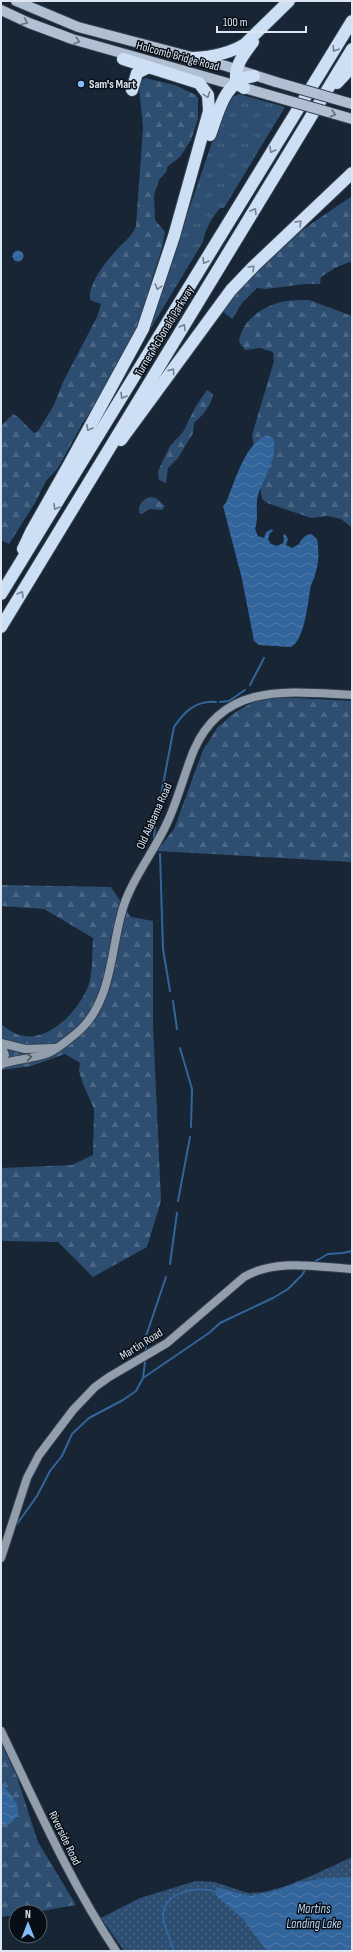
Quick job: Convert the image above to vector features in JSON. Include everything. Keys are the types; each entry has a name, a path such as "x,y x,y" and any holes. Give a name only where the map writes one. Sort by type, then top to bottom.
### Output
{"highway":[{"path":"193,58 221,55 238,49 289,1"},
{"name":"Turner McDonald Parkway","path":"1,594 352,21"},
{"path":"174,236 222,102 238,81 240,60 261,29"},
{"name":"Turner McDonald Parkway","path":"1,627 352,48"},
{"path":"8,583 30,532 139,339 150,311 174,236 206,124 210,100 206,90 195,81 147,68 123,59"},
{"path":"321,100 352,67"},
{"path":"132,90 137,73 147,68"},
{"path":"238,81 254,76"},
{"path":"105,456 133,426 195,337 230,290 352,172"}],"main road":[{"name":"Holcomb Bridge Road","path":"16,1 78,26 193,58 269,95 352,119"},
{"name":"Holcomb Bridge Road","path":"1,10 51,32 103,49 238,81"},
{"path":"103,49 123,59"},
{"path":"254,76 352,104"}],"street":[{"name":"Old Alabama Road","path":"1,1065 16,1060 47,1054 74,1035 83,1026 97,1007 106,985 121,916 126,900 167,822 199,740 212,722 221,714 242,701 264,694 287,692 352,695"},
{"path":"1,1044 25,1049 55,1048"},
{"path":"1,1044 5,1055 1,1065"},
{"name":"Martin Road","path":"1,1558 27,1478 39,1455 72,1410 95,1387 109,1377 167,1343 244,1277 254,1272 268,1267 284,1265 352,1268"},
{"name":"Martin Road","path":"1,1542 9,1533"},
{"name":"Riverside Road","path":"1,1731 70,1876 87,1907 116,1951"}],"green space":[{"path":"145,78 175,85 196,95 198,98 198,119 191,140 180,157 168,166 166,172 159,180 154,195 155,220 165,232 162,248 137,327 58,468 46,481 35,503 9,544 1,540 1,426 13,414 34,433 38,431 54,405 63,382 97,317 101,304 90,300 90,294 94,281 106,263 129,237 136,226 143,128 139,87 142,80"},
{"path":"239,94 285,107 224,208 220,208 207,228 203,242 140,346 173,256 224,107 227,100"},
{"path":"352,196 352,261 335,268 321,277 320,284 305,284 266,289 257,288 242,303 232,319 221,310 247,278 289,239"},
{"path":"309,300 352,316 352,528 341,519 327,516 311,518 267,503 262,499 252,435 274,361 273,352 260,348 245,350 239,342 241,334 248,321 260,311 284,301"},
{"path":"207,390 213,394 208,406 194,423 193,433 178,458 168,468 166,483 159,480 158,471 170,446 183,432 196,406"},
{"path":"150,497 156,498 165,506 162,510 150,509 142,514 139,513 139,507 145,499"},
{"path":"277,697 352,701 352,862 157,851 174,829 203,750 217,728 234,713 255,701"},
{"path":"1,885 111,887 131,917 153,921 153,1024 161,1201 147,1247 93,1277 58,1242 1,1241 1,1168 72,1165 93,1155 94,1109 79,1071 80,1063 65,1054 31,1066 1,1070 1,1025 20,1035 31,1036 42,1034 62,1022 79,1003 89,984 92,967 93,938 44,909 1,906"},
{"path":"1,1743 17,1777 38,1842 76,1905 48,1910 48,1904 8,1904 8,1916 1,1917"},
{"path":"352,1857 352,1951 124,1951 101,1918 140,1898 196,1881 215,1882 248,1893 264,1892 283,1887 311,1876"}],"water":[{"path":"16,251 20,251 22,252 22,260 16,261 13,258 13,254"},
{"path":"267,435 273,438 274,453 270,467 258,495 257,520 255,529 258,536 264,538 266,532 272,529 273,531 270,533 268,539 271,544 277,546 283,543 283,535 285,534 288,539 286,545 292,548 299,544 305,536 311,534 317,539 318,545 317,569 311,585 303,629 296,643 291,647 259,645 254,641 242,579 223,506 226,503 246,455 259,439"},
{"path":"1,1782 13,1798 18,1808 18,1814 9,1824 1,1824"},
{"name":"Martins Landing Lake","path":"352,1877 352,1951 267,1951 243,1919 216,1895 216,1887 250,1896 278,1890 296,1883 326,1878"}],"waterway":[{"path":"250,685 264,658"},
{"path":"220,702 229,701 245,690"},
{"path":"157,816 174,727 182,716 191,708 202,703 216,702"},
{"path":"154,837 155,827"},
{"path":"160,854 163,949 170,991"},
{"path":"173,1001 177,1029"},
{"path":"180,1048 192,1089 191,1127"},
{"path":"178,1201 190,1137"},
{"path":"170,1264 177,1213"},
{"path":"314,1262 328,1254 352,1251"},
{"path":"17,1524 37,1496 50,1471 62,1456 72,1434 89,1418 123,1400 136,1391 143,1378 209,1333 220,1323 273,1298 288,1289 302,1275 307,1267"},
{"path":"146,1350 145,1339 166,1277"},
{"path":"143,1378 145,1362"},
{"path":"174,1951 163,1919 165,1907 170,1900 176,1895 193,1890 210,1890 217,1892"}],"place":[{"name":"Sam's Mart","path":"81,84"}]}
